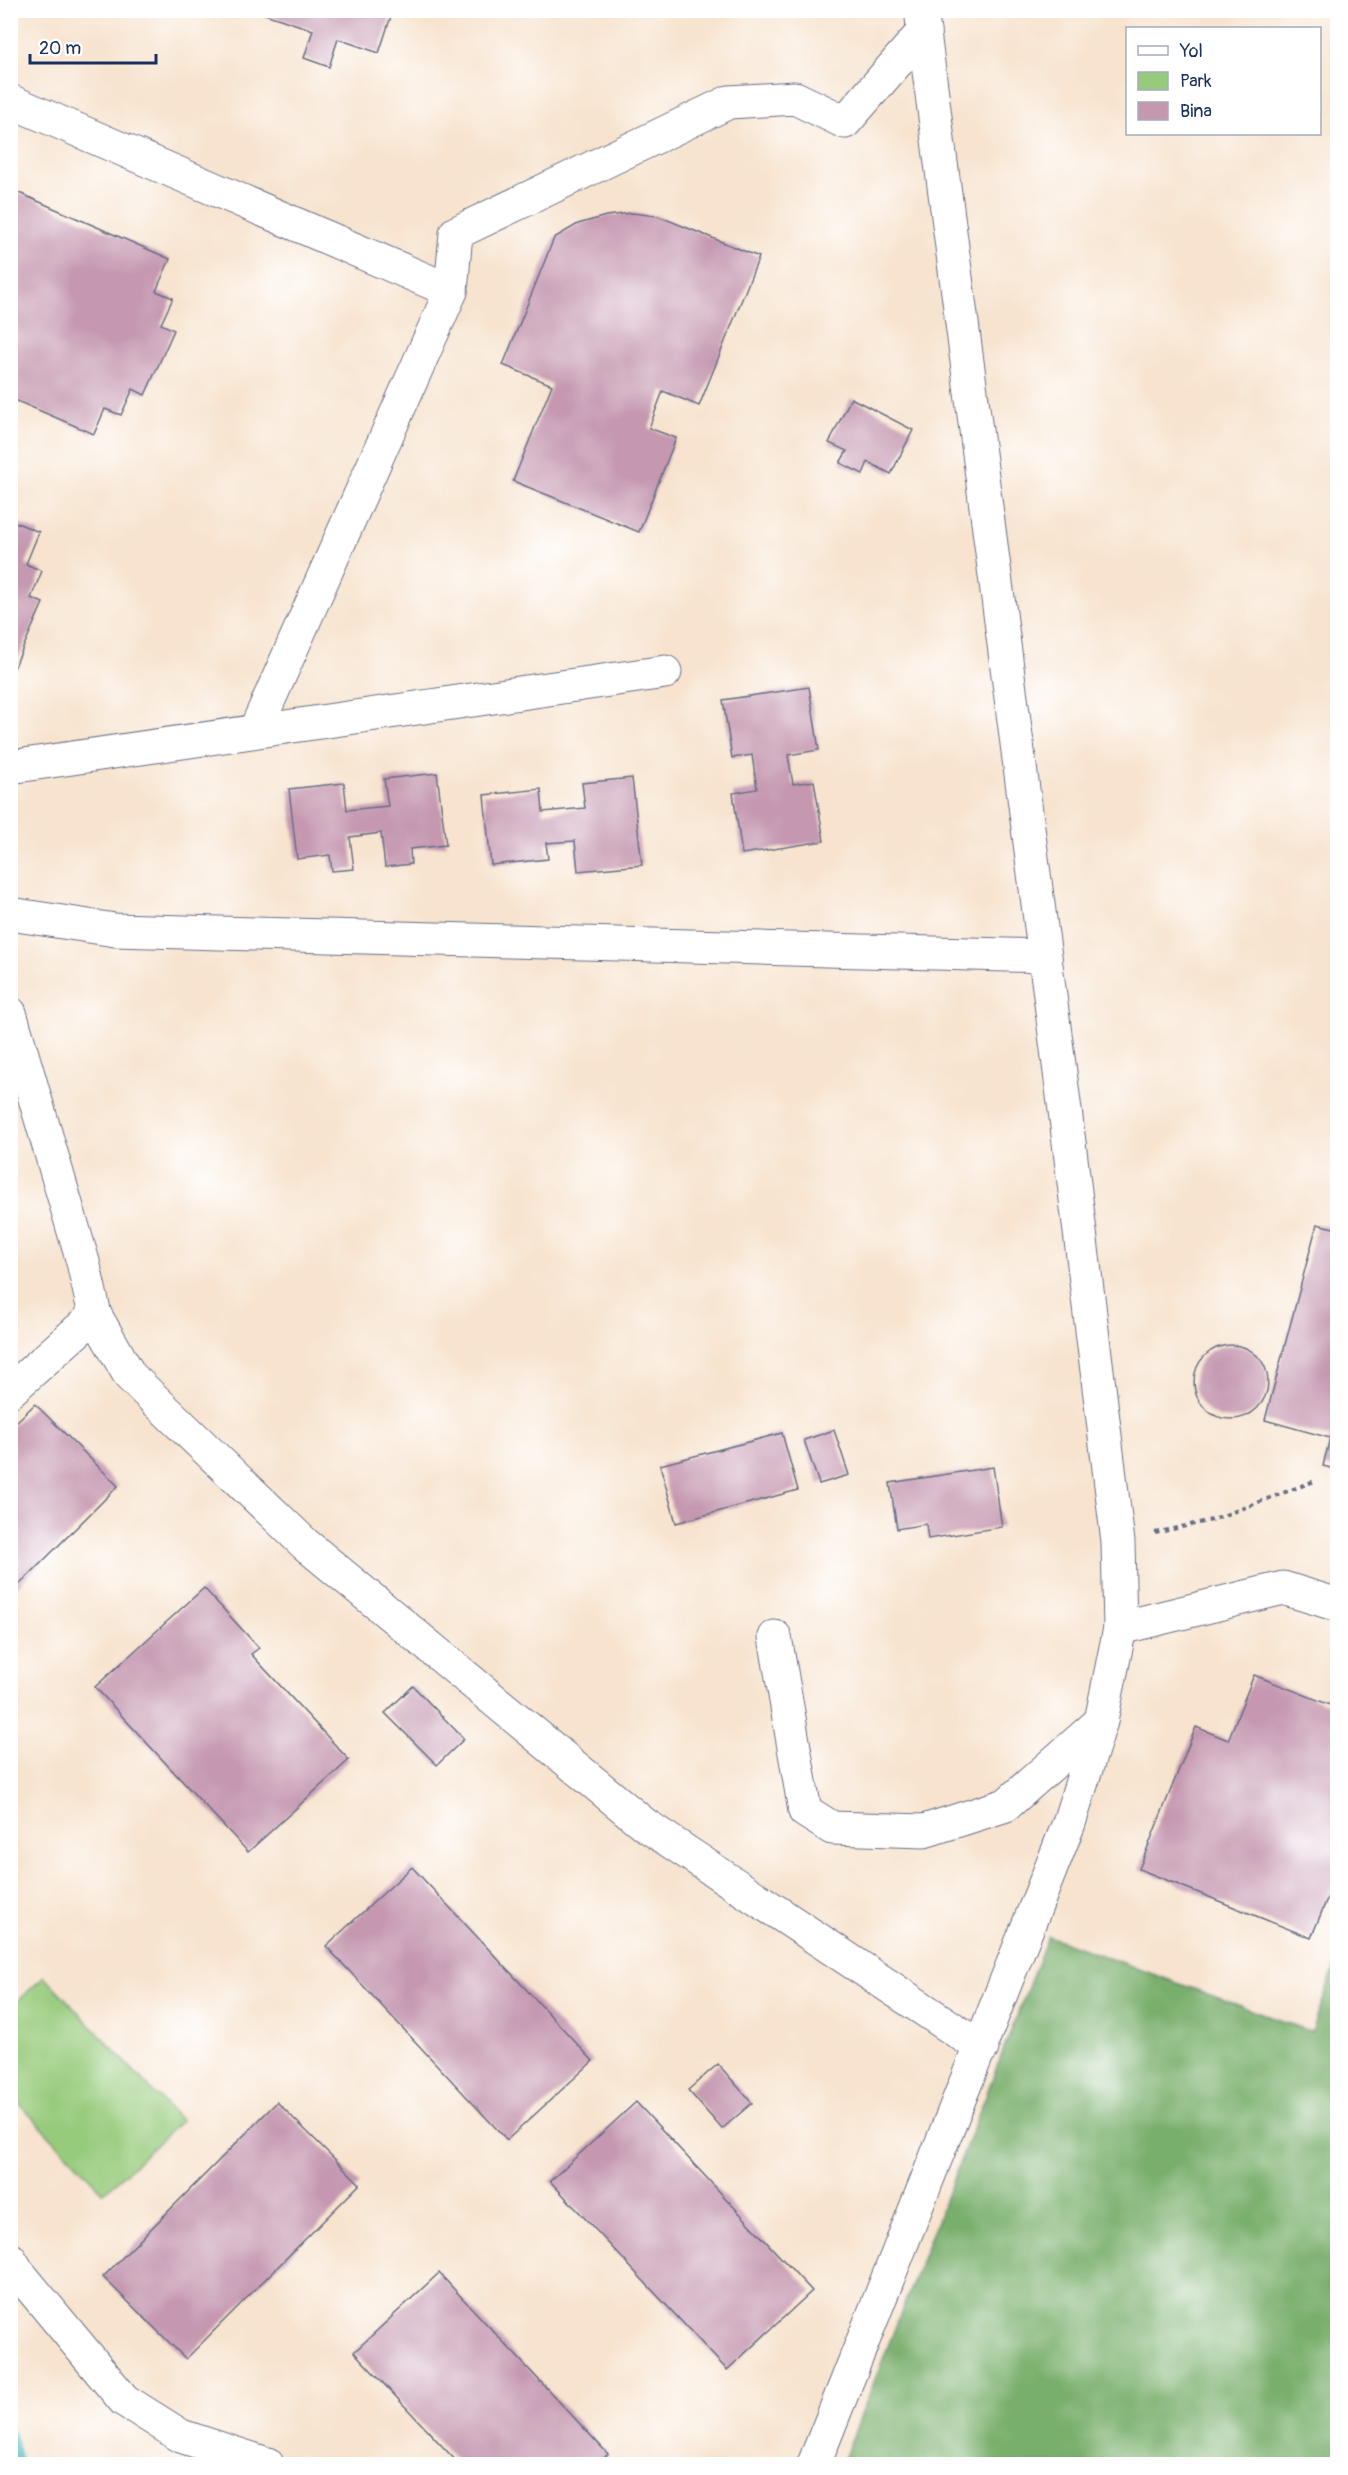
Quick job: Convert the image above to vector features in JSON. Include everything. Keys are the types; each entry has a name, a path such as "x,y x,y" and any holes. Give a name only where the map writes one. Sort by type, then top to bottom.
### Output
{"street":[{"path":"255,731 451,291 456,233 729,102 795,98 845,122 922,21"},
{"path":"814,2464 982,2048 1069,1823 1101,1722 1120,1628 1118,1542 922,21"},
{"path":"10,101 451,291"},
{"path":"10,767 665,672"},
{"path":"10,914 115,930 1044,956"},
{"path":"10,1013 83,1262 95,1315 130,1376 305,1544 644,1824 982,2048"},
{"path":"10,1391 95,1315"},
{"path":"1120,1628 1283,1588 1338,1605"},
{"path":"775,1637 805,1811 832,1828 924,1832 1006,1805 1101,1722"},
{"path":"10,2259 124,2400 181,2436 267,2464"}],"path":[{"path":"1118,1542 1212,1520 1317,1480"}],"green space":[{"path":"1048,1936 1312,2032 1337,1960 1337,2464 842,2464"},
{"path":"44,1976 181,2121 104,2193 11,2095 11,2008"}],"building":[{"path":"253,10 393,10 379,53 338,39 329,67 304,58 313,30"},
{"path":"10,189 170,259 156,291 173,298 161,324 174,330 145,395 133,389 121,415 105,409 94,434 10,398"},
{"path":"632,213 658,216 759,257 699,406 663,391 649,428 676,438 639,532 513,481 552,385 503,365 554,238 578,224 606,216"},
{"path":"851,398 913,430 891,474 868,462 863,474 840,463 847,451 829,443"},
{"path":"10,520 39,532 26,564 42,571 31,598 43,603 14,668 10,667"},
{"path":"809,687 819,750 788,755 793,784 814,781 824,841 742,854 733,793 757,789 752,755 732,758 723,700"},
{"path":"437,773 446,845 410,849 411,864 385,867 381,833 350,837 354,869 332,871 330,855 297,859 289,789 344,783 347,810 388,806 384,779"},
{"path":"632,778 642,865 578,871 575,841 546,843 548,859 491,865 484,795 541,789 543,812 585,808 582,783"},
{"path":"1317,1224 1338,1229 1338,1470 1323,1466 1330,1438 1265,1420"},
{"path":"1231,1345 1252,1351 1262,1361 1268,1382 1262,1403 1252,1413 1231,1419 1210,1413 1200,1403 1194,1382 1200,1361 1210,1351"},
{"path":"35,1404 118,1486 10,1594 10,1428"},
{"path":"834,1430 849,1475 819,1484 804,1440"},
{"path":"782,1433 798,1490 676,1523 660,1465"},
{"path":"993,1467 1002,1527 928,1539 926,1524 897,1529 890,1483"},
{"path":"204,1588 259,1648 251,1654 349,1760 248,1852 95,1687"},
{"path":"1254,1675 1338,1708 1338,1872 1311,1938 1139,1869 1196,1727 1228,1740"},
{"path":"413,1686 464,1739 437,1765 385,1713"},
{"path":"412,1867 593,2061 507,2140 326,1946"},
{"path":"718,2064 752,2103 722,2129 688,2090"},
{"path":"277,2102 360,2184 186,2359 103,2277"},
{"path":"636,2102 812,2291 727,2370 550,2181"},
{"path":"439,2273 608,2454 597,2464 459,2464 354,2352"}],"waterway":[{"path":"10,2435 18,2464"}]}
